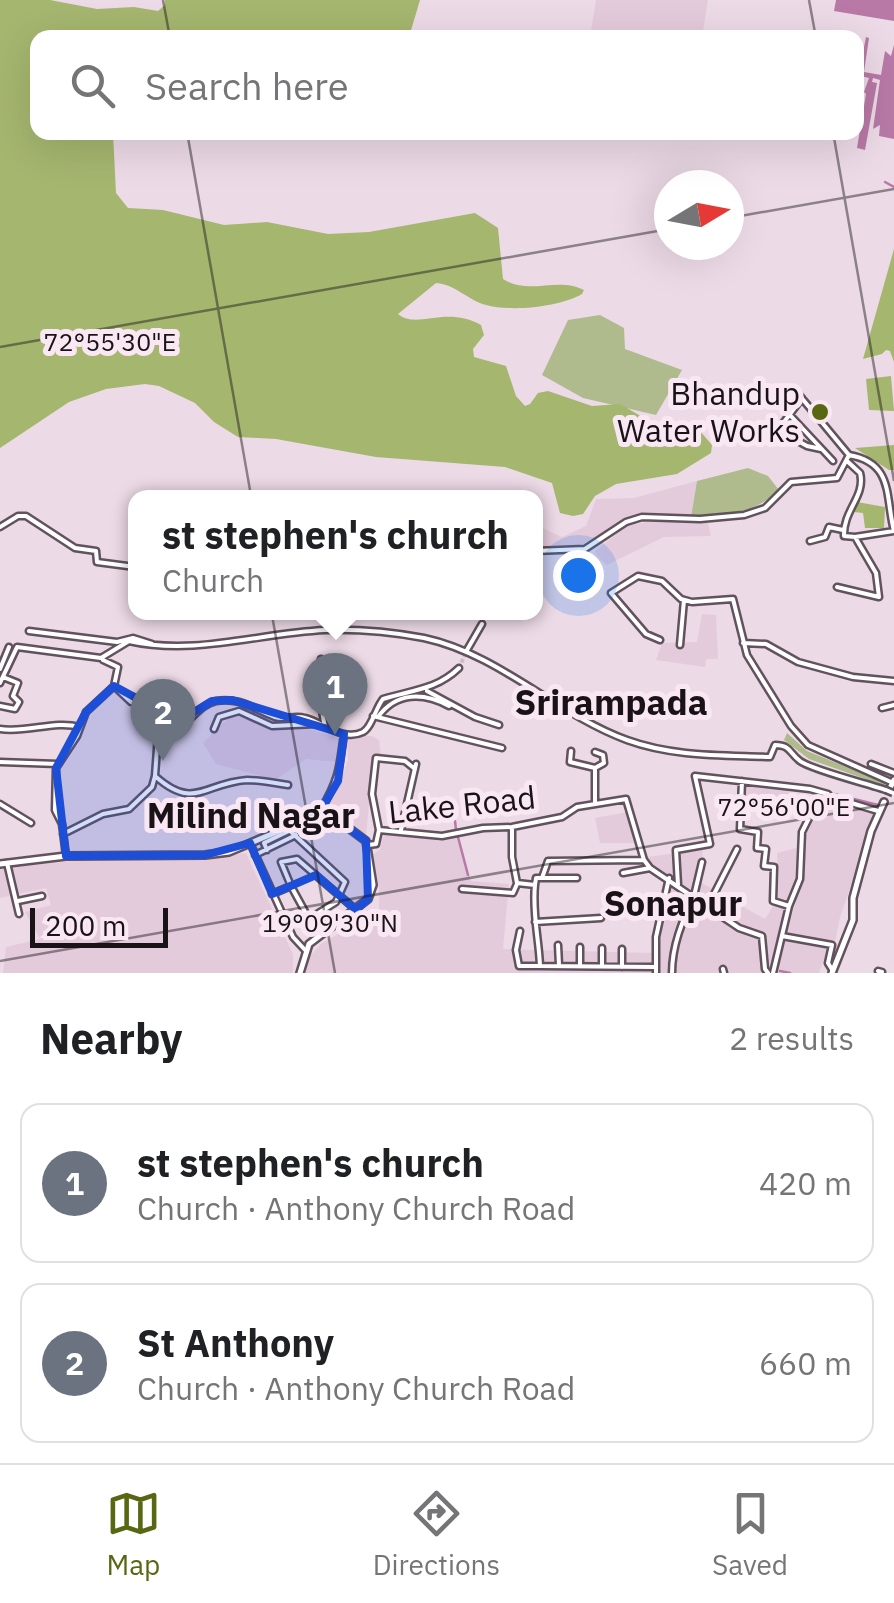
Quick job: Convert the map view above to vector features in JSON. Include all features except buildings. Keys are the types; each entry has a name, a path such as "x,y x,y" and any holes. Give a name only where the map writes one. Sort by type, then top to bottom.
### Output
{"street":[{"path":"795,390 802,398 848,458 860,473 862,486 845,515 844,536 894,531 890,489 885,478 871,463 848,458"},
{"path":"802,398 778,430 821,449"},
{"path":"789,414 833,461"},
{"path":"792,438 802,428"},
{"path":"543,551 585,549 626,522 642,517 700,519 759,512 792,482 836,478 848,458"},
{"path":"0,527 18,516 26,516 75,548 96,551 97,562 128,565"},
{"path":"810,541 825,537 829,527 843,530"},
{"path":"837,587 879,596 876,573 855,537"},
{"path":"660,640 646,634 611,593 638,576 662,581 684,600 733,598 743,644 753,667 790,726 808,745 891,784"},
{"path":"680,645 684,600"},
{"path":"78,656 108,656 129,641 206,646 325,630 387,632 468,649 482,624"},
{"path":"29,631 117,642 133,638 154,645"},
{"path":"0,643 116,664 114,686 86,712 70,750 58,764 55,810 62,824 66,856"},
{"path":"743,644 766,644 798,662 852,677 894,681"},
{"path":"454,646 628,740 688,754 770,757 775,745 781,744 789,747 800,762 891,784"},
{"path":"0,683 12,648"},
{"path":"320,659 316,685 325,727"},
{"path":"426,691 459,668"},
{"path":"0,706 16,710 19,702 13,696 18,683 2,672"},
{"path":"62,834 103,814 128,809 152,787 158,734 154,706 130,702 114,686"},
{"path":"376,717 382,699 426,691 499,725"},
{"path":"158,734 193,719 212,701 248,702 280,718 308,718 344,734 366,730 389,703 413,696 449,706"},
{"path":"882,708 894,705"},
{"path":"214,729 219,717 240,710 272,726 316,724"},
{"path":"376,717 502,748"},
{"path":"0,729 34,730 63,722 80,727"},
{"path":"266,850 264,843 322,808 338,781 344,734"},
{"path":"571,751 570,762 595,768 604,763 602,754 595,752"},
{"path":"379,830 372,794 376,758 416,766 400,830"},
{"path":"0,762 58,764"},
{"path":"872,764 891,784"},
{"path":"595,768 595,804 626,800 650,868 739,928 762,936 765,969 771,973 800,880 802,832 810,816 830,797"},
{"path":"155,776 179,794 244,780 288,785"},
{"path":"678,885 676,850 710,844 695,776 742,780 878,811"},
{"path":"742,780 740,829 758,832 757,848 766,849 764,866 774,867 773,900 789,906"},
{"path":"833,972 853,920 853,898 884,802"},
{"path":"0,804 32,823"},
{"name":"Lake Road","path":"356,911 367,905 374,885 368,846 376,844 379,830 442,836 562,817 577,806 595,804"},
{"path":"322,808 354,830 368,846"},
{"path":"462,889 513,892 517,883 512,827"},
{"path":"291,829 344,878 340,896 307,919 282,862 291,858 297,858 340,896 356,911 309,944 300,973"},
{"path":"19,914 4,863 66,856 204,855 229,852 291,829"},
{"path":"255,856 296,836"},
{"path":"250,843 293,937 306,951"},
{"path":"708,906 737,849"},
{"path":"542,878 548,861 644,860"},
{"path":"672,973 675,946 694,897 702,862"},
{"path":"624,873 650,868"},
{"path":"540,966 532,906 536,878 577,878"},
{"path":"520,930 516,950 519,966 656,970 656,936 669,878"},
{"path":"517,883 535,885"},
{"path":"272,894 291,886"},
{"path":"16,902 42,896"},
{"path":"535,922 601,918"},
{"path":"782,936 832,945 828,963 833,972"},
{"path":"558,945 559,966"},
{"path":"580,947 580,966"},
{"path":"602,948 602,966"},
{"path":"622,949 622,967"},
{"path":"552,966 558,973"}],"highlighted area":[{"path":"114,686 155,708 155,736 212,701 232,700 344,734 338,781 322,808 366,841 368,899 356,910 316,875 272,894 250,843 205,855 66,856 56,768 86,712"}],"shaded area":[{"path":"596,0 708,0 703,30 591,30"},
{"path":"836,0 894,0 894,21 834,11"},
{"path":"866,37 869,38 864,72"},
{"path":"894,45 894,139 879,136 880,125 873,129 880,80 873,78 872,82 877,83 865,150 857,148 858,140 864,140 864,92 869,78 864,77 864,72 881,75 885,51 891,56"},
{"path":"697,481 691,517 657,513 633,516 577,547 543,548 543,528 562,537 586,526 596,499 634,498"},
{"path":"662,519 708,523 711,536 664,537 607,565 597,556 595,551 627,526"},
{"path":"702,614 716,615 718,659 706,659 705,667 656,660 662,643 697,642"},
{"path":"235,711 267,726 303,727 338,738 338,762 306,759 275,780 216,764 203,743"},
{"path":"347,736 372,736 379,740 381,755 373,755 366,838 326,807 348,760"},
{"path":"745,784 789,790 787,809 745,807"},
{"path":"840,803 876,815 835,942 785,935 802,883 804,836 815,816"},
{"path":"628,812 634,843 600,843 595,818"},
{"path":"384,833 416,834 439,841 457,836 471,881 509,884 503,949 652,953 654,973 304,973 310,956 322,943 379,908 372,855 380,850"},
{"path":"796,848 797,884 784,913 771,970 764,934 739,925 672,877 657,872 646,857 703,850 700,882 765,919 778,898 777,853"},
{"path":"246,853 293,954 293,973 3,973 6,947 40,939 25,912 51,905 46,888 0,898 0,868 95,859 204,859"},
{"path":"670,884 732,929 758,939 765,973 658,973 656,947"},
{"path":"784,941 828,947 819,973 775,973"}],"green space":[{"path":"0,0 50,0 97,9 134,7 158,11 165,0 420,0 411,30 30,30 30,140 113,140 116,193 128,208 163,210 224,225 267,222 328,234 369,232 475,213 498,228 503,279 523,286 574,286 584,290 582,294 548,305 509,308 479,303 436,283 398,314 414,320 456,317 481,325 484,335 473,349 474,357 506,366 516,396 525,406 538,393 548,391 592,406 620,404 656,425 694,424 712,445 711,453 677,474 616,484 595,496 583,514 573,516 560,513 552,483 505,467 376,457 276,439 238,437 214,422 195,403 159,386 145,384 106,389 69,402 0,448"},
{"path":"894,249 894,362 886,350 863,359"},
{"path":"600,315 624,328 625,349 682,370 656,415 583,398 542,375 568,320"},
{"path":"891,376 894,411 869,410 866,379"},
{"path":"894,445 894,470 855,448"},
{"path":"748,468 768,476 779,490 749,509 691,517 697,481"},
{"path":"857,502 885,507 884,528 865,528 863,513 854,512"},
{"path":"787,733 807,751 886,783 885,786 809,759 784,740"}],"waterway":[{"path":"885,182 894,187"},
{"path":"682,705 690,706 690,711"},
{"path":"806,812 834,794 878,805"},
{"path":"455,821 456,830"},
{"path":"458,837 468,875"},
{"path":"780,971 790,973"}],"tunnel":[{"path":"459,668 467,650"}],"place":[{"name":"Bhandup Water Works","path":"820,412"},
{"name":"st stephen's church","path":"335,735"},
{"name":"St Anthony","path":"163,761"}],"district":[{"name":"Srirampada","path":"611,703"},
{"name":"Milind Nagar","path":"251,816"},
{"name":"Sonapur","path":"673,904"}]}
